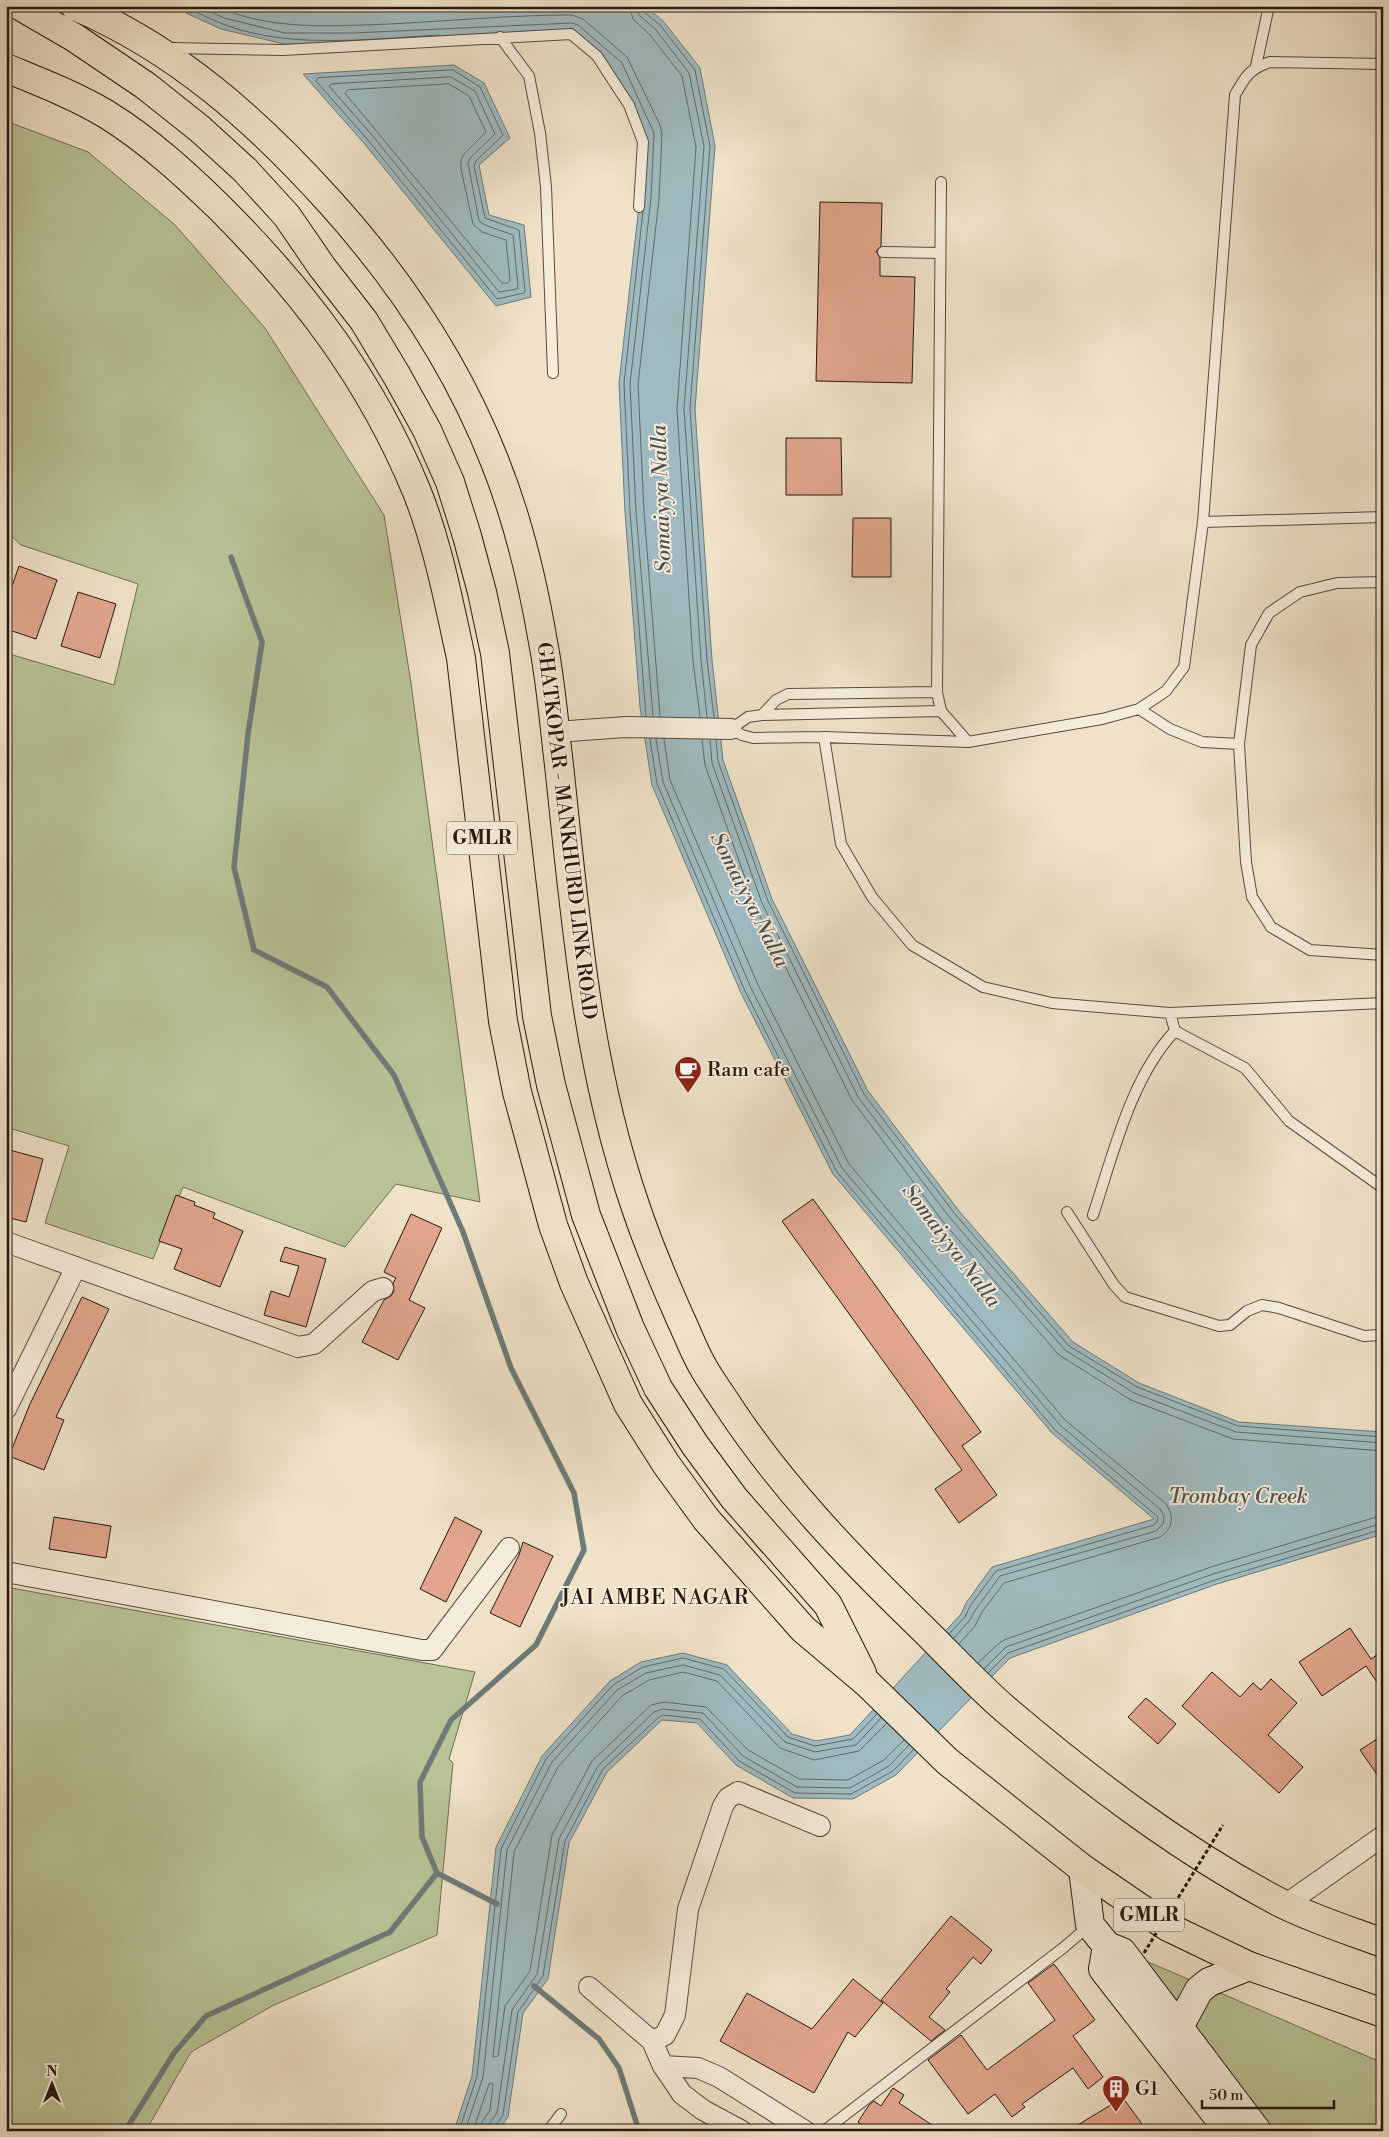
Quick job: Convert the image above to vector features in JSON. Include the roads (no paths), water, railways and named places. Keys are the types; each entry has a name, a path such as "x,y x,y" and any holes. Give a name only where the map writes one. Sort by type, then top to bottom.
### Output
{"highway":[{"path":"20,6 75,38 146,86 200,129 239,164 287,216 322,267 364,321 427,430 450,482 467,536 482,592 495,653 537,1016 560,1122 586,1215 607,1271 658,1388 734,1498 828,1605 868,1683"},
{"name":"GHATKOPAR - MANKHURD LINK ROAD","path":"75,6 104,19 156,48 214,89 314,185 360,235 406,295 441,353 471,409 496,464 514,522 530,581 544,645 586,1008 599,1075 633,1200 656,1262 701,1364 773,1468 865,1572 1002,1706 1134,1810 1210,1862 1286,1905 1383,1943"},
{"name":"GMLR","path":"6,68 66,93 106,114 159,152 205,194 252,240 296,288 335,339 396,444 420,502 449,600 459,649 503,1022 517,1092 553,1225 574,1283 628,1404 666,1464 706,1519 803,1629 868,1683 947,1761 1083,1869 1168,1927 1249,1966 1383,2014"}],"main road":[{"path":"1083,1869 1090,1925 1107,1946 1122,1952 1178,2029 1257,2131"},
{"path":"1107,1946 1103,1969 1229,2131"},
{"path":"1178,2029 1199,1990 1209,1982 1249,1966"}],"street":[{"path":"555,732 626,727 727,728"},
{"path":"6,1242 298,1347 314,1344 373,1291 383,1288"},
{"path":"6,1409 76,1267"},
{"path":"6,1572 422,1650 432,1650 509,1548"},
{"path":"652,2040 665,2036 675,2015 688,1908 723,1806 728,1798 738,1792 820,1826"},
{"path":"1286,1905 1383,1836"},
{"path":"589,1987 652,2040 663,2066 682,2094 703,2110 742,2131"},
{"path":"663,2066 698,2068 719,2077 805,2131"}],"lane":[{"path":"1256,66 1269,6"},
{"path":"156,48 283,50 571,34 597,56 629,105 642,142 639,207"},
{"path":"500,37 529,76 540,134 546,186 553,373"},
{"path":"727,728 753,738 824,737 968,742 1102,719 1139,709 1166,692 1184,667 1203,522 1235,96 1247,74 1256,66 1270,62 1383,64"},
{"path":"941,182 937,692 942,711 968,742"},
{"path":"884,252 940,253"},
{"path":"1203,522 1383,517"},
{"path":"1383,582 1337,583 1300,592 1269,613 1251,645 1239,744 1246,862 1252,897 1271,927 1310,950 1383,955"},
{"path":"762,715 776,700 788,694 937,692"},
{"path":"1139,709 1170,729 1202,742 1239,744"},
{"path":"727,728 748,717 762,715 942,711"},
{"path":"824,737 841,844 872,897 912,945 983,987 1052,1003 1170,1013 1383,1003"},
{"path":"1170,1013 1174,1031 1245,1068 1289,1121 1383,1188"},
{"path":"1093,1215 1133,1098 1161,1045 1174,1031"},
{"path":"1067,1212 1114,1285 1125,1297 1219,1326 1230,1325 1247,1311 1262,1306 1279,1308 1364,1336 1380,1335 1383,1332"},
{"path":"824,2131 1063,1948 1090,1925"},
{"path":"548,2131 561,2114"}],"water":[{"name":"Trombay Creek","path":"180,6 646,6 664,22 700,68 715,146 695,409 712,660 723,760 772,899 868,1091 959,1211 1073,1342 1139,1383 1239,1422 1383,1432 1383,1534 1217,1584 1010,1658 896,1775 853,1799 793,1798 736,1765 697,1723 662,1720 607,1772 569,1843 548,1979 523,2013 508,2117 498,2131 454,2131 472,2076 496,1847 542,1756 610,1681 641,1662 683,1653 727,1665 792,1734 816,1741 850,1735 961,1614 966,1603 992,1567 1154,1519 1052,1433 833,1174 741,993 652,785 640,707 625,512 619,383 640,197 643,134 613,70 571,34 353,44 284,44 221,29 186,13"},
{"path":"454,65 484,83 510,138 479,165 489,215 524,225 531,297 496,306 363,142 303,74"}],"waterway":[{"path":"231,557 262,642 248,734 234,867 254,950 327,987 394,1075 463,1232 511,1368 574,1493 584,1550 536,1645 451,1720 420,1782 422,1837 437,1873 497,1904"},
{"path":"125,2131 174,2053 206,2016 390,1932 437,1873"},
{"path":"534,1986 599,2039 619,2068 639,2131"}],"place":[{"name":"Ram cafe","path":"688,1094"},
{"name":"G1","path":"1116,2113"}],"district":[{"name":"JAI AMBE NAGAR","path":"655,1598"}],"water label":[{"name":"Somaiyya Nalla","path":"662,499"},
{"name":"Somaiyya Nalla","path":"749,900"},
{"name":"Somaiyya Nalla","path":"951,1246"}]}
